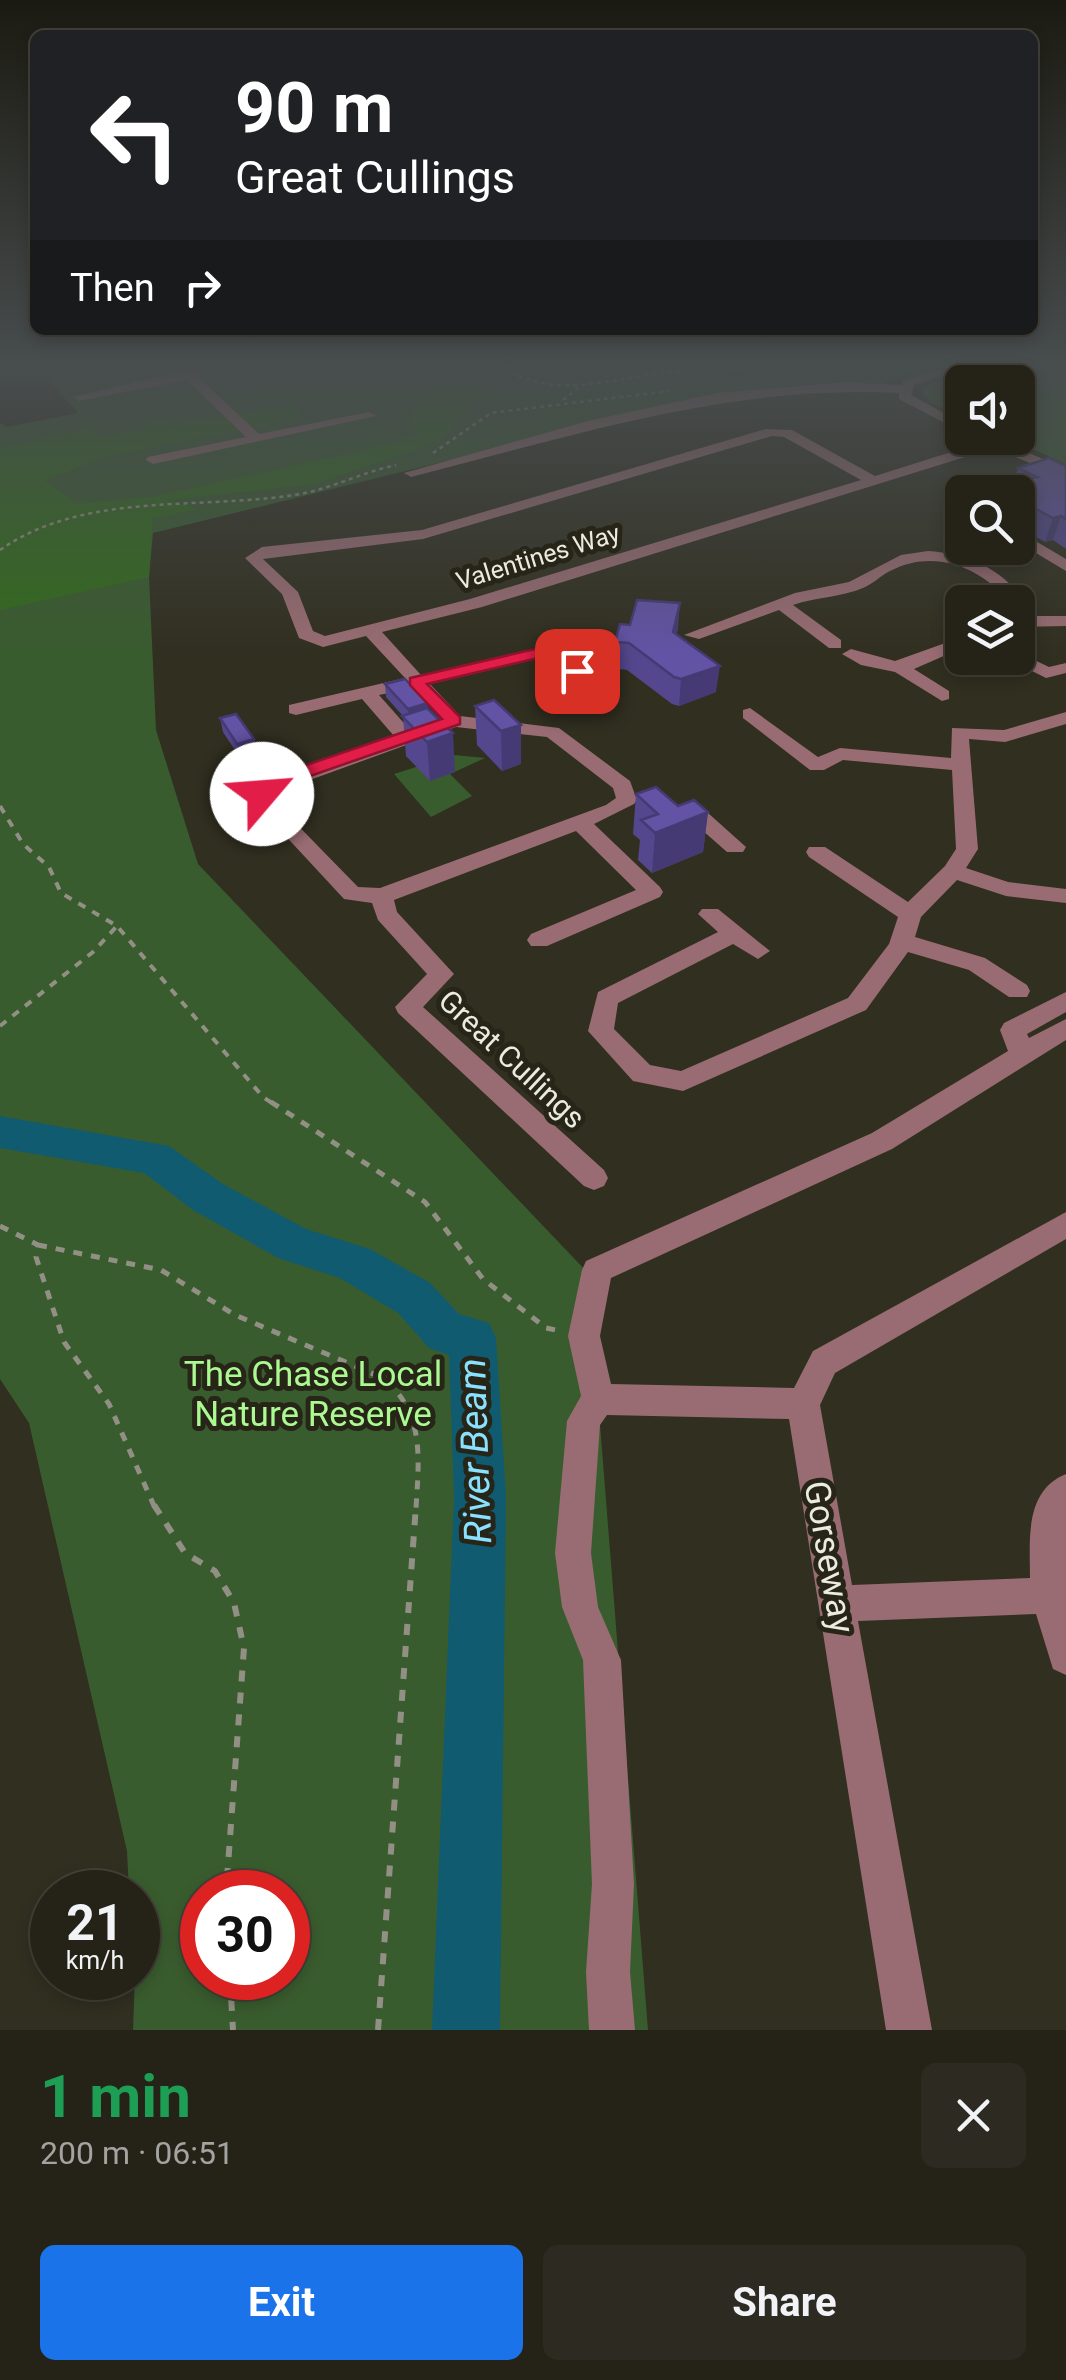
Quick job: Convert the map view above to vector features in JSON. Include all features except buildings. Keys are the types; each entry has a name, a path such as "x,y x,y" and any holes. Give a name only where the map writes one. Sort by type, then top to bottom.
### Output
{"street":[{"path":"404,469 427,464"},
{"name":"Valentines Way","path":"663,464 423,534 262,552 253,558 290,592 305,634 323,642 476,603 920,464"},
{"name":"Valentines Way","path":"842,464 872,480"},
{"path":"1043,464 1066,474"},
{"path":"1035,546 1062,559"},
{"path":"693,635 818,592 859,585 886,566 910,557 945,552"},
{"path":"974,565 1003,585"},
{"path":"783,605 843,649 874,666 902,669 942,694"},
{"path":"1035,620 1066,621"},
{"path":"370,630 454,721"},
{"path":"902,669 945,650"},
{"path":"296,709 544,652 610,690"},
{"path":"1035,667 1046,673 1066,668"},
{"path":"366,692 406,738"},
{"path":"750,714 817,766 840,754 958,765"},
{"path":"734,934 607,998 600,1032 642,1074 683,1082 857,1004 901,941 910,914 954,870 968,848 958,765 959,732 1005,736 1066,718"},
{"path":"626,800 624,785 560,735 454,721 278,781 262,794 263,800 352,894 382,896 579,822 626,800 701,818 735,847"},
{"path":"540,940 652,892 579,822"},
{"path":"817,852 910,914"},
{"path":"954,870 1006,889 1066,896"},
{"name":"Great Cullings","path":"382,896 386,915 442,974 407,1006 594,1178"},
{"path":"710,914 758,951"},
{"path":"901,941 977,964 1018,991"},
{"path":"1023,1056 1013,1030 1066,1001"},
{"path":"612,2030 608,1972 613,1884 602,1660 580,1608 574,1553 584,1421 598,1399 584,1336 597,1270 882,1142 1066,1028"},
{"path":"598,1399 803,1404 824,1362 1066,1224"},
{"name":"Gorseway","path":"803,1404 910,2030"},
{"path":"1066,1491 1048,1520 1049,1595 1066,1656"},
{"path":"837,1604 1049,1595"}],"path":[{"path":"0,550 26,532 127,509 280,499 404,469"},
{"path":"348,480 354,483"},
{"path":"0,806 23,844 49,866 61,893 117,926 264,1097 425,1202 483,1279 546,1328 584,1336"},
{"path":"0,1026 93,952 117,926"},
{"path":"0,1226 38,1245 161,1270 236,1315 383,1378 404,1394 412,1407 419,1459 378,2030"},
{"path":"38,1245 36,1258 64,1342 110,1404 145,1492 185,1554 214,1571 234,1603 244,1648 228,1870"},
{"path":"231,2000 233,2030"}],"green space":[{"name":"The Chase Local Nature Reserve","path":"0,464 435,464 153,533 149,577 156,730 198,864 588,1273 648,2030 133,2030 134,2000 160,2000 160,1870 128,1870 127,1851 29,1423 0,1379"},
{"path":"0,464 87,464 45,481 76,504 152,497 301,464 375,464 314,484 167,500 198,509 153,518 149,577 0,610"},
{"path":"454,755 485,758 450,774 472,796 431,817 394,774"}],"waterway":[{"name":"River Beam","path":"0,1132 154,1158 208,1197 294,1244 354,1263 414,1298 446,1333 472,1338 480,1497 466,2030"}],"route":[{"path":"262,794 270,784 454,721 416,682 544,652 577,671"}]}
